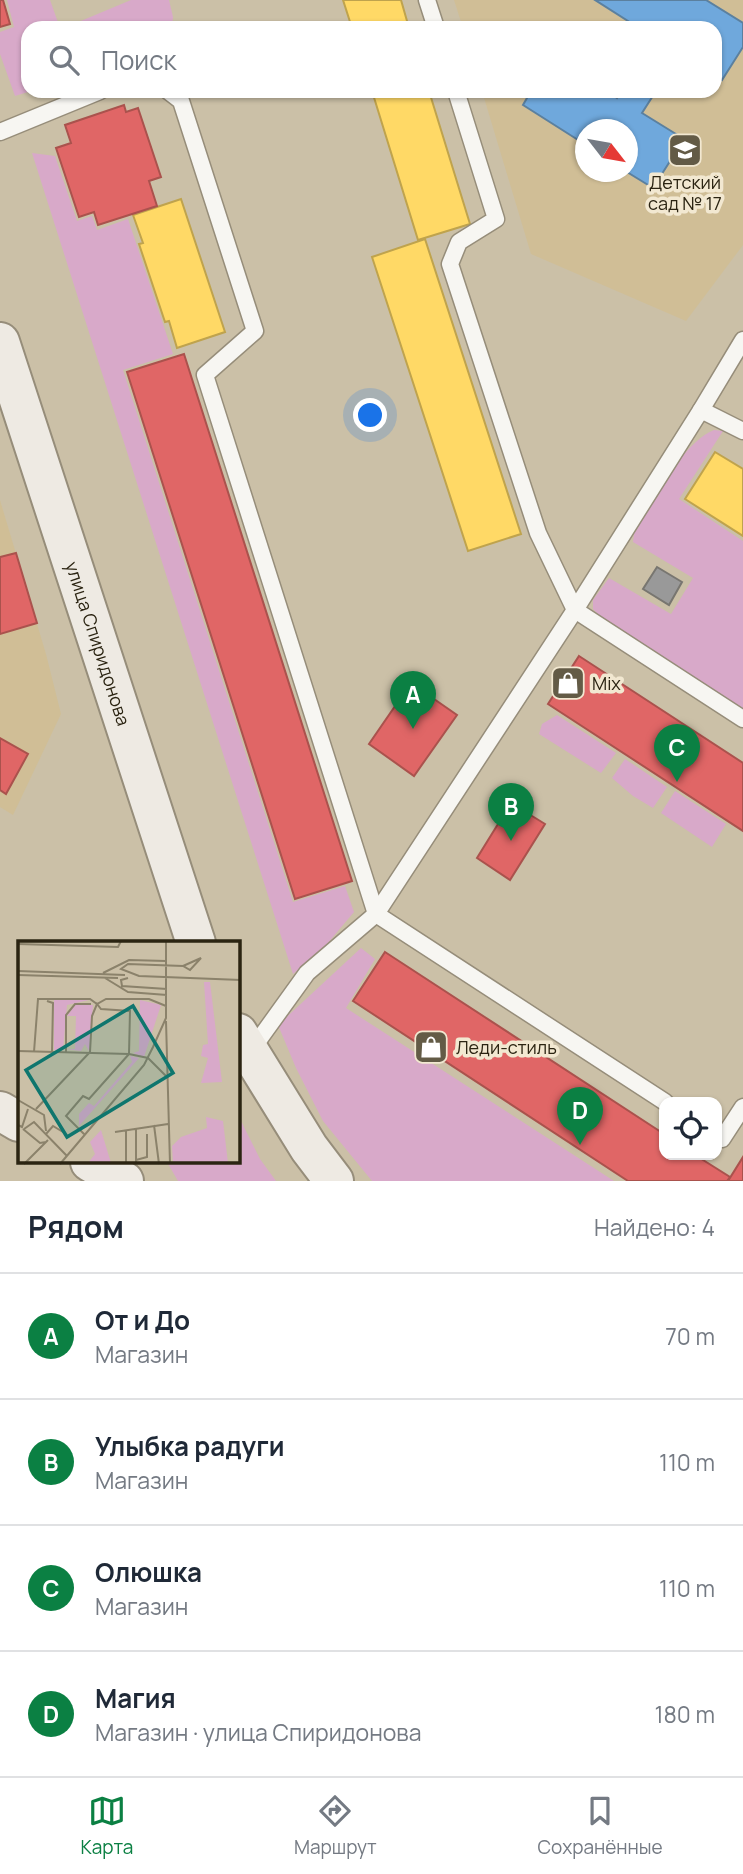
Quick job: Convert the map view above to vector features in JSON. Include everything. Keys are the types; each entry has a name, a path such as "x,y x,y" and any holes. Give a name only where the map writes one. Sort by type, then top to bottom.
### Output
{"street":[{"name":"улица Спиридонова","path":"0,342 195,941"},
{"path":"242,1045 309,1148 334,1181"},
{"path":"94,1164 124,1181"},
{"path":"134,1164 144,1181"}],"lane":[{"path":"427,0 434,21"},
{"path":"0,132 83,98"},
{"path":"177,98 181,101 255,331 205,374 376,914 659,1098"},
{"path":"458,98 496,219 458,242 450,264 538,533 575,610 743,719"},
{"path":"242,1045 307,973 376,914 575,610 743,340"},
{"path":"701,411 743,431"},
{"path":"722,1139 743,1107"}],"shaded area":[{"path":"7,0 50,0 58,21 21,21 21,94 15,96 0,54 0,32 14,27"},
{"path":"131,0 169,0 173,17 173,21 81,21"},
{"name":"Детский сад № 17","path":"454,0 743,0 743,245 686,321 531,254 484,98 722,98 722,21 461,21"},
{"path":"32,153 55,156 77,221 92,216 97,230 128,219 173,354 123,370 293,902 345,886 354,912 327,944 293,974"},
{"path":"714,430 723,431 679,499 743,541 743,709 603,619 593,609 593,600 609,578 671,614 693,578 633,542 634,534 679,461 702,437"},
{"path":"0,500 61,714 13,815 0,807"},
{"path":"557,715 616,753 601,773 539,734 542,724"},
{"path":"625,759 667,787 653,808 633,796 612,778"},
{"path":"675,791 726,824 712,847 661,813"},
{"path":"361,948 375,959 346,1008 614,1181 372,1181 323,1121 278,1025"},
{"path":"240,1119 260,1159 276,1181 178,1181 168,1164 240,1164"}],"building: Жильё":[{"path":"343,0 401,0 407,21 350,21"},
{"path":"374,98 431,98 470,224 418,240"},
{"path":"181,199 225,332 177,348 169,321 165,322 139,244 143,243 133,215"},
{"path":"425,239 521,534 468,551 372,257"},
{"path":"715,452 743,469 743,536 685,499"}],"building: Торговля":[{"path":"0,0 3,0 10,24 0,27"},
{"path":"124,105 126,112 138,108 161,177 149,181 157,206 98,225 94,212 79,217 56,148 71,143 65,125"},
{"path":"184,354 352,881 295,899 127,372"},
{"path":"16,553 37,623 0,634 0,557"},
{"path":"579,656 743,763 743,831 548,704"},
{"path":"411,683 457,715 414,776 369,744"},
{"path":"0,738 28,754 6,794 0,790"},
{"path":"511,803 545,824 510,880 477,858"},
{"path":"385,952 659,1131 659,1160 703,1160 730,1177 727,1181 628,1181 353,1001"},
{"path":"743,1157 743,1181 728,1181"}],"building: Школы":[{"path":"595,0 706,0 743,23 743,47 722,80 722,21 628,21"},
{"path":"527,98 652,98 642,113 684,139 653,188 638,179 638,119 575,119 575,138 523,105"}],"building: Промзона":[{"path":"657,567 682,582 669,605 643,589"}],"place":[{"name":"Детский сад № 17","path":"685,150"},
{"name":"Mix","path":"568,683"},
{"name":"От и До","path":"413,729"},
{"name":"Олюшка","path":"677,782"},
{"name":"Улыбка радуги","path":"511,841"},
{"name":"Леди-стиль","path":"431,1047"},
{"name":"Магия","path":"580,1145"}]}
